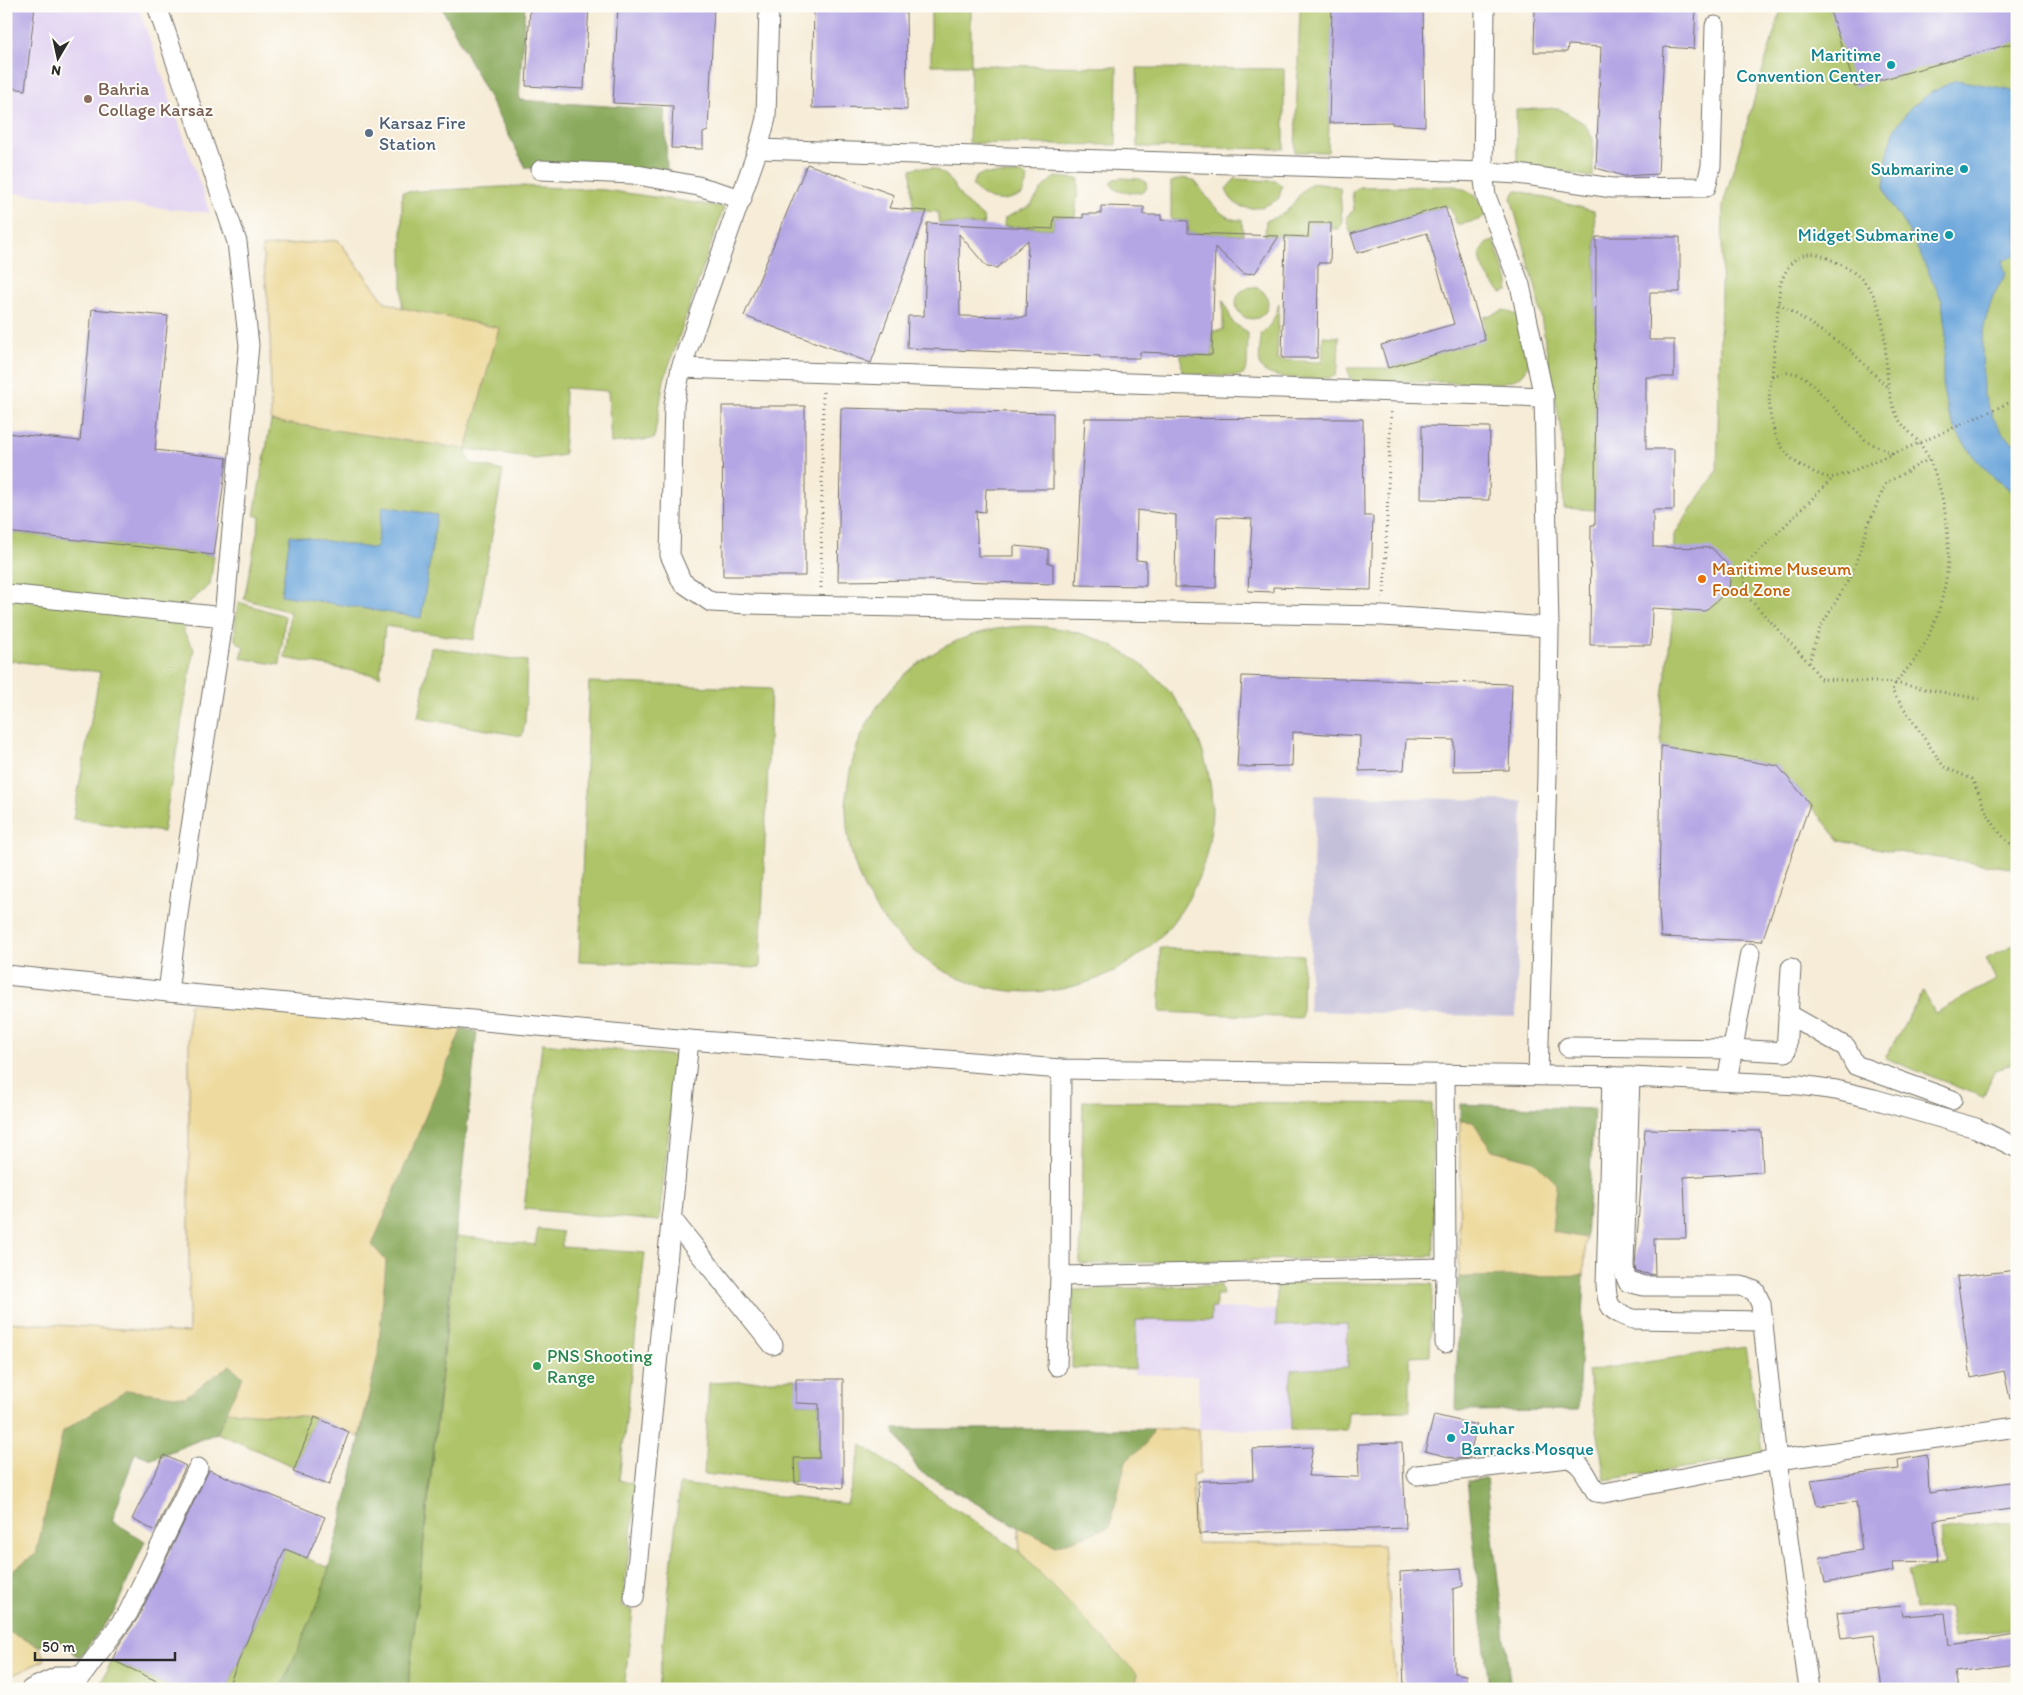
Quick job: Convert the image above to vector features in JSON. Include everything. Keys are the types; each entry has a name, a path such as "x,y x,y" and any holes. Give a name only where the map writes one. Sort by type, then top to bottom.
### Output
{"street":[{"path":"157,6 237,242 249,345 224,618 181,891 168,992"},
{"path":"769,6 766,118 742,199 682,368 674,404 670,555 682,582 711,602 821,606 1383,616 1549,627"},
{"path":"1485,6 1483,172 1486,196 1520,285 1544,398 1549,627 1547,775 1538,1075"},
{"path":"758,149 1483,172 1518,174 1612,188 1706,186 1712,166 1715,26"},
{"path":"541,170 632,174 698,186 742,199"},
{"path":"682,368 1544,398"},
{"path":"6,594 224,618"},
{"path":"1726,1082 1750,953"},
{"path":"1568,1047 1732,1049 1786,1052 1791,968"},
{"path":"6,975 168,992 689,1040 1061,1068 1621,1076 1800,1085 1836,1090 1874,1099 1976,1128 2017,1148"},
{"path":"1788,1014 1846,1047 1855,1065 1952,1100"},
{"path":"634,1598 689,1040"},
{"path":"1057,1366 1060,1276 1061,1068"},
{"path":"1445,1074 1445,1343"},
{"path":"1621,1076 1624,1266 1628,1282 1644,1286 1741,1286 1755,1291 1761,1304 1777,1460 1809,1689"},
{"path":"1621,1076 1606,1284 1606,1298 1610,1308 1618,1314 1633,1319 1763,1321"},
{"path":"672,1218 773,1345"},
{"path":"1060,1276 1446,1268"},
{"path":"1417,1475 1568,1458 1576,1461 1583,1469 1596,1492 1604,1493 1777,1460 2017,1427"},
{"path":"30,1689 70,1682 128,1613 198,1468"}],"path":[{"path":"1833,478 1817,474 1791,460 1784,452 1774,432 1770,411 1769,389 1772,376 1780,285 1784,272 1799,256 1810,253 1847,268 1861,278 1871,290 1881,309 1888,388 1897,417 1920,443 1929,458 1944,505 1948,537 1948,569 1938,608 1930,630 1914,660 1894,683 1892,691 1944,767 1972,779 1992,821 2008,842 2017,848"},
{"path":"1779,303 1850,350 1888,388"},
{"path":"1772,376 1791,371 1800,374 1866,441 1894,454"},
{"path":"821,606 824,373"},
{"path":"1383,616 1391,392"},
{"path":"1980,699 1894,683 1821,679 1809,663 1745,594 1745,581 1742,569 1833,478 1920,443 2017,399"},
{"path":"1809,663 1819,630 1852,574 1869,523 1886,483 1929,458"}],"shaded area":[{"name":"Bahria Collage Karsaz","path":"6,6 138,6 210,213 6,192"},
{"path":"1315,795 1523,801 1516,1017 1309,1011"},
{"path":"1211,1308 1277,1310 1276,1326 1347,1323 1348,1367 1291,1370 1291,1430 1199,1429 1198,1376 1134,1374 1136,1320 1211,1321"}],"green space":[{"path":"441,6 525,6 519,100 665,110 667,171 526,168"},
{"path":"931,6 971,6 971,65 931,65"},
{"path":"1300,6 1333,6 1328,152 1295,152"},
{"path":"1782,6 2017,6 2017,869 1891,851 1840,841 1778,766 1661,746 1661,714 1673,616 1674,535 1717,471 1723,204"},
{"path":"971,65 1117,67 1116,145 969,143"},
{"path":"1137,68 1284,69 1284,149 1137,147"},
{"path":"1558,108 1585,124 1593,139 1593,177 1517,165 1516,110"},
{"path":"919,167 935,169 947,176 964,201 983,217 984,225 939,223 938,212 913,210 911,169"},
{"path":"982,174 1024,174 1028,179 1022,195 995,200 983,195 972,185 976,177"},
{"path":"1055,177 1079,179 1075,217 1054,217 1053,229 1004,226 1005,218 1030,206 1045,185"},
{"path":"1183,178 1194,180 1214,206 1227,217 1242,220 1243,235 1188,233 1188,221 1171,220 1171,182"},
{"path":"1114,179 1140,179 1146,182 1147,188 1141,193 1120,191 1113,187 1111,183"},
{"path":"1235,179 1276,181 1282,186 1279,198 1272,203 1256,208 1242,207 1235,203 1226,189"},
{"path":"1312,183 1340,188 1342,222 1339,229 1331,229 1331,223 1309,223 1308,237 1265,236 1266,220 1283,214"},
{"path":"520,186 605,190 724,207 664,380 654,439 611,443 608,391 565,388 564,455 535,459 466,449 499,328 402,308 402,192"},
{"path":"1455,186 1467,190 1475,196 1487,214 1479,220 1457,225 1450,207 1445,206 1351,234 1346,217 1354,210 1352,192 1359,187"},
{"path":"1516,190 1594,211 1596,237 1595,510 1564,508 1562,437 1536,289 1511,198"},
{"path":"1494,241 1509,285 1508,291 1501,293 1486,273 1480,257 1481,250 1485,244"},
{"path":"1252,287 1263,292 1268,303 1263,314 1252,319 1241,314 1236,303 1241,292"},
{"path":"1223,300 1233,323 1248,332 1247,367 1243,375 1182,374 1181,354 1212,355 1213,331 1223,330"},
{"path":"1279,303 1277,360 1322,362 1323,336 1339,337 1338,367 1335,376 1329,378 1290,378 1280,377 1263,370 1259,361 1261,334 1273,320"},
{"path":"1504,310 1517,315 1527,345 1527,368 1516,379 1501,383 1352,381 1347,368 1388,368 1484,340 1484,317"},
{"path":"271,421 466,449 470,463 503,471 474,640 385,626 380,676 285,658 290,612 244,599 260,517 254,515"},
{"path":"6,532 214,555 210,585 187,604 183,631 194,649 163,832 73,819 100,672 6,660"},
{"path":"238,602 285,616 280,665 241,658 244,647 235,640"},
{"path":"1011,626 1047,626 1082,633 1115,647 1131,656 1159,679 1182,707 1205,756 1212,791 1212,827 1205,862 1182,911 1159,939 1131,962 1082,985 1047,992 1011,992 976,985 943,971 913,951 887,925 867,895 853,862 846,827 846,791 853,756 867,723 887,693 913,667 943,647 976,633"},
{"path":"431,647 527,661 525,722 522,736 418,718"},
{"path":"589,682 771,689 760,968 579,961"},
{"path":"2017,943 2017,1060 1994,1072 1983,1097 1885,1058 1923,991 1935,1013 1996,980 1986,959"},
{"path":"1160,948 1303,955 1302,1018 1160,1012"},
{"path":"462,1028 477,1032 408,1689 281,1689 322,1593 348,1493 378,1354 386,1261 372,1245"},
{"path":"542,1043 677,1056 659,1221 524,1209"},
{"path":"1083,1101 1432,1104 1434,1256 1080,1264"},
{"path":"1460,1104 1594,1109 1586,1238 1552,1232 1556,1183 1534,1161 1492,1150 1473,1122 1460,1121"},
{"name":"PNS Shooting Range","path":"538,1229 562,1232 562,1247 645,1253 619,1480 637,1485 622,1606 633,1611 624,1689 408,1689 457,1236 535,1245"},
{"path":"1584,1275 1578,1410 1456,1411 1459,1277"},
{"path":"1277,1282 1433,1284 1430,1355 1410,1356 1410,1411 1348,1412 1347,1430 1291,1430 1291,1370 1348,1367 1347,1324 1276,1326"},
{"path":"1221,1285 1223,1295 1216,1295 1216,1308 1211,1308 1211,1321 1136,1320 1135,1369 1072,1368 1073,1290"},
{"path":"1746,1347 1763,1456 1605,1480 1588,1371"},
{"path":"230,1365 243,1377 217,1433 152,1459 135,1453 112,1521 145,1541 114,1612 79,1658 61,1642 39,1646 6,1631 6,1574 36,1554 63,1431 127,1389 184,1397"},
{"path":"796,1379 797,1403 819,1404 819,1458 794,1459 795,1483 704,1474 709,1383"},
{"path":"226,1411 315,1417 295,1467 217,1433"},
{"path":"893,1429 1153,1429 1146,1444 1126,1461 1110,1527 1056,1546 1018,1527 919,1471"},
{"path":"862,1445 1020,1552 1137,1674 1137,1689 658,1689 680,1484 847,1504"},
{"path":"1486,1479 1511,1689 1489,1689 1467,1480"},
{"path":"2017,1520 2017,1629 1954,1637 1949,1607 1916,1610 1907,1571 1944,1564 1941,1531"},
{"path":"285,1549 329,1568 322,1593 281,1689 227,1689"},
{"path":"112,1660 174,1689 98,1689"}],"sand":[{"path":"338,240 385,302 402,308 499,328 466,449 271,421 270,320 262,247"},
{"path":"189,1004 462,1028 372,1245 386,1261 378,1354 359,1437 315,1417 226,1411 243,1377 230,1365 185,1397 127,1390 63,1431 36,1554 6,1574 6,1322 189,1333"},
{"path":"1460,1121 1473,1122 1492,1150 1534,1161 1556,1183 1552,1232 1586,1238 1584,1275 1459,1277"},
{"path":"1153,1429 1199,1429 1200,1473 1192,1475 1196,1543 1383,1545 1397,1689 1137,1689 1137,1674 1020,1552 1018,1527 1056,1546 1110,1527 1126,1461 1146,1444"},
{"path":"6,1631 39,1646 45,1660 6,1678"}],"water":[{"path":"1956,80 2008,89 2017,94 2017,255 2002,261 2006,274 1993,296 1982,340 1983,393 1992,416 2004,435 2017,446 2017,502 2012,491 1992,476 1974,457 1958,434 1948,413 1943,390 1946,336 1942,301 1911,235 1889,201 1884,186 1888,152 1895,128 1911,107 1932,92"},
{"path":"383,506 437,515 421,618 281,595 290,535 376,549"}],"building":[{"path":"6,6 35,6 25,90 6,87"},
{"path":"530,6 589,6 584,89 526,86"},
{"path":"618,6 714,6 708,131 703,133 703,149 671,148 673,106 613,103"},
{"path":"814,6 906,6 907,110 874,107 812,108"},
{"path":"1332,6 1423,6 1425,126 1392,124 1392,122 1329,123"},
{"path":"1535,6 1696,6 1694,49 1664,47 1658,174 1624,176 1596,168 1601,47 1568,45 1567,52 1534,52"},
{"name":"Maritime Convention Center","path":"1846,6 2017,6 2017,42 1855,87 1830,11"},
{"path":"807,164 894,195 889,208 927,211 871,363 744,316"},
{"path":"1101,206 1144,207 1144,215 1161,215 1161,220 1188,221 1188,233 1279,236 1255,273 1244,274 1215,247 1212,355 1140,352 1140,358 1100,358 1100,356 907,348 908,316 924,316 927,223 1053,229 1054,217 1083,218 1083,214 1101,214","holes":["959,234 987,267 997,268 1028,240 1026,317 960,316"]},
{"path":"1445,206 1485,340 1388,368 1381,345 1454,324 1427,233 1357,253 1351,234"},
{"path":"1309,223 1331,223 1330,263 1318,263 1317,358 1282,358 1285,236 1308,237"},
{"path":"1596,237 1680,237 1680,292 1650,292 1649,340 1674,340 1674,377 1646,377 1646,449 1674,449 1674,510 1653,510 1653,547 1712,548 1731,569 1729,590 1705,611 1652,608 1651,645 1590,645 1591,525 1595,525"},
{"path":"92,309 168,316 155,450 227,458 214,555 6,532 6,433 80,441"},
{"path":"722,406 805,406 805,576 723,576"},
{"path":"841,408 1053,413 1053,489 986,489 985,512 976,511 978,556 1014,556 1014,546 1048,549 1048,563 1053,564 1053,584 926,580 838,581"},
{"path":"1085,418 1363,419 1364,516 1373,516 1371,590 1273,587 1273,592 1248,591 1252,519 1217,517 1216,588 1175,587 1176,515 1137,510 1136,560 1146,561 1146,586 1076,585"},
{"path":"1422,426 1490,427 1489,500 1421,499"},
{"path":"1242,676 1512,684 1509,770 1453,771 1454,740 1406,739 1404,770 1359,771 1360,736 1293,732 1292,766 1237,767"},
{"path":"1661,746 1778,766 1810,804 1762,941 1661,937 1659,910"},
{"path":"1645,1129 1761,1131 1763,1172 1684,1177 1686,1238 1654,1238 1655,1275 1636,1272 1635,1266"},
{"path":"2017,1270 2017,1398 2010,1399 2004,1371 1971,1378 1957,1277"},
{"path":"796,1379 843,1379 843,1488 795,1483 794,1458 819,1458 819,1404 796,1403"},
{"name":"Jauhar Barracks Mosque","path":"1434,1415 1477,1425 1469,1458 1457,1459 1425,1451"},
{"path":"315,1417 349,1432 329,1485 293,1472"},
{"path":"1402,1443 1406,1528 1199,1534 1198,1481 1253,1480 1252,1449 1313,1447 1308,1476 1359,1477 1358,1444"},
{"path":"164,1455 186,1466 155,1531 132,1519"},
{"path":"1927,1455 1929,1493 2017,1481 2017,1508 1934,1520 1938,1561 1892,1562 1893,1571 1825,1583 1820,1557 1862,1550 1856,1502 1817,1506 1811,1480 1899,1469 1898,1460"},
{"path":"209,1470 325,1517 307,1558 285,1549 227,1689 174,1689 112,1660 120,1643 138,1618"},
{"path":"1461,1568 1463,1586 1453,1589 1454,1673 1466,1675 1466,1689 1404,1689 1400,1572"},
{"path":"1901,1606 1903,1616 1945,1613 1949,1645 2017,1635 2017,1664 1955,1672 1958,1689 1882,1689 1874,1635 1841,1639 1837,1612"}],"place":[{"name":"Maritime Convention Center","path":"1891,65"},
{"name":"Bahria Collage Karsaz","path":"88,99"},
{"name":"Karsaz Fire Station","path":"369,133"},
{"name":"Submarine","path":"1964,169"},
{"name":"Midget Submarine","path":"1949,235"},
{"name":"Maritime Museum Food Zone","path":"1702,579"},
{"name":"PNS Shooting Range","path":"537,1366"},
{"name":"Jauhar Barracks Mosque","path":"1451,1438"}]}
